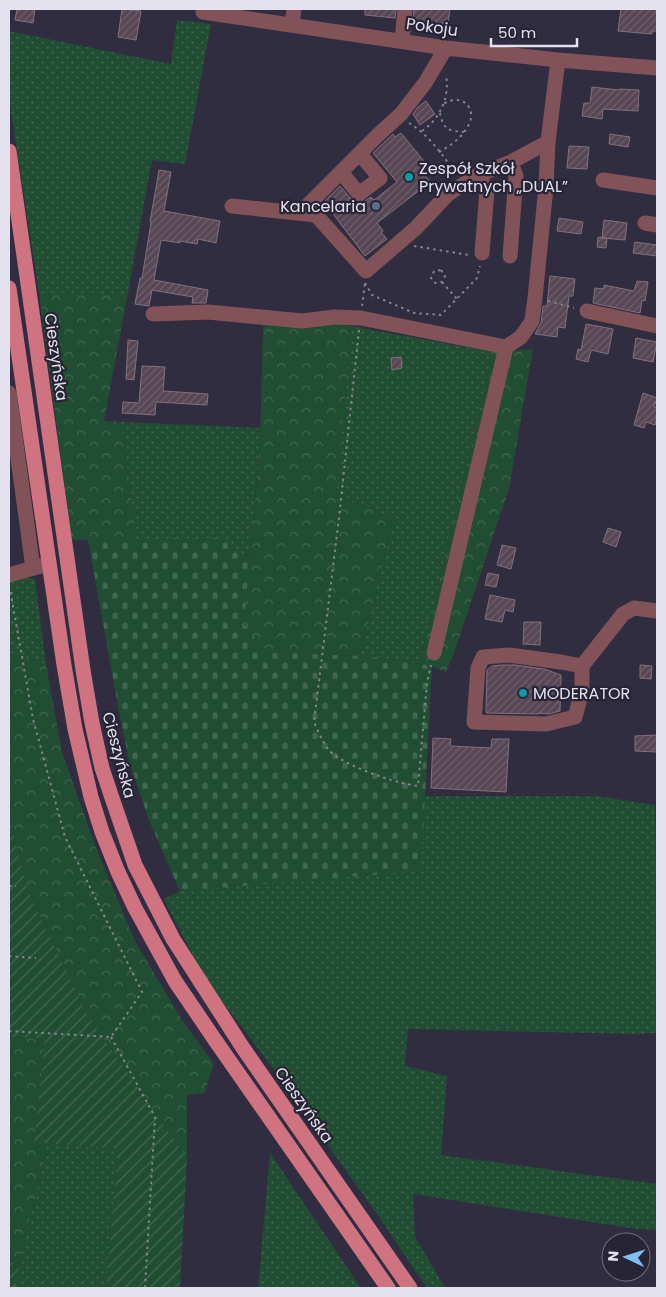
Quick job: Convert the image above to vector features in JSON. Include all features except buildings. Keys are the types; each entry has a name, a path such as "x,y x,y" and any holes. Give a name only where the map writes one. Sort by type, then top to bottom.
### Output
{"main road":[{"name":"Cieszyńska","path":"9,151 92,723 102,768 135,865 173,939 209,996 278,1099 410,1288"},
{"path":"9,288 75,730 91,797 102,832 134,908 175,981 388,1288"}],"street":[{"path":"292,25 294,9"},
{"path":"402,41 405,9"},
{"name":"Pokoju","path":"203,10 446,48 657,68"},
{"path":"300,213 398,117 425,83 446,48"},
{"path":"434,653 506,347 521,337 532,321 546,187 548,142 558,60"},
{"path":"232,206 316,215 365,277 448,194 478,175 511,162 548,142"},
{"path":"341,172 360,194 380,178 360,154"},
{"path":"510,256 516,176 511,162"},
{"path":"478,175 487,190 478,257"},
{"path":"603,180 657,188"},
{"path":"586,311 657,326"},
{"path":"153,314 208,312 302,321 360,318 506,347"},
{"path":"9,333 18,354"},
{"path":"9,393 33,568"},
{"path":"9,575 49,564"},
{"path":"582,666 508,655 482,657 478,668 474,722 546,724 575,718 582,691 582,666 623,614 634,608 657,611"}],"path":[{"path":"422,131 430,126 440,113 447,87 445,71"},
{"path":"439,152 455,142 464,132 470,121 471,114 469,106 459,100 443,104"},
{"path":"440,113 446,128 456,132 464,132"},
{"path":"398,117 422,131 462,185"},
{"path":"365,277 372,295 414,313 441,315 476,278 478,257 397,243"},
{"path":"441,270 445,276 442,282 435,283 431,278 434,271 441,270"},
{"path":"365,277 339,518 314,722 319,735 329,751 345,762 398,782 418,786 427,683 434,653"},
{"path":"442,282 457,299"},
{"path":"535,298 586,311"},
{"path":"9,582 33,718 65,837 142,992 111,1037"},
{"path":"9,886 16,886"},
{"path":"9,956 36,958"},
{"path":"9,1031 111,1037"},
{"path":"111,1037 155,1117 144,1288"}],"green space":[{"path":"177,20 211,24 185,164 152,160 128,293 39,293 9,98 9,31 171,64"},
{"path":"39,293 128,293 104,421 121,422 134,519 134,539 72,540"},
{"path":"277,313 351,326 336,494 394,518 360,656 257,652 252,628 244,625 260,444 263,326"},
{"path":"351,326 493,352 420,664 360,656 394,518 336,494"},
{"path":"533,349 509,489 454,653 446,672 432,666 420,664 493,352"},
{"path":"121,422 261,428 250,557 243,553 250,558 244,625 405,793 425,796 596,796 655,805 657,855 657,1033 408,1029 405,1066 447,1076 441,1155 657,1184 657,1230 636,1229 413,1194 415,1236 445,1288 427,1288 379,1217 269,1063 204,977 164,899 180,891 149,820 129,760 88,539 134,519"},
{"path":"220,538 250,558 244,625 252,628 257,652 360,656 432,666 421,871 180,891 149,820 129,760 88,539"},
{"path":"24,578 35,578 46,664 9,653 9,583"},
{"path":"9,653 46,664 62,752 96,848 135,941 182,1020 214,1064 205,1093 187,1095 187,1158 88,1016 28,891 9,817"},
{"path":"9,817 28,891 88,1016 187,1158 180,1288 106,1288 118,1149 34,1142 45,1039 9,1037"},
{"path":"9,1037 45,1039 34,1142 48,1143 19,1264 9,1262"},
{"path":"48,1143 118,1149 106,1288 16,1288 19,1264"},
{"path":"270,1153 361,1288 258,1288"},
{"path":"9,1262 19,1264 16,1288 9,1288"}],"place":[{"name":"Zespół Szkół Prywatnych „DUAL”","path":"409,177"},
{"name":"Kancelaria","path":"376,206"},
{"name":"MODERATOR","path":"523,693"}]}
